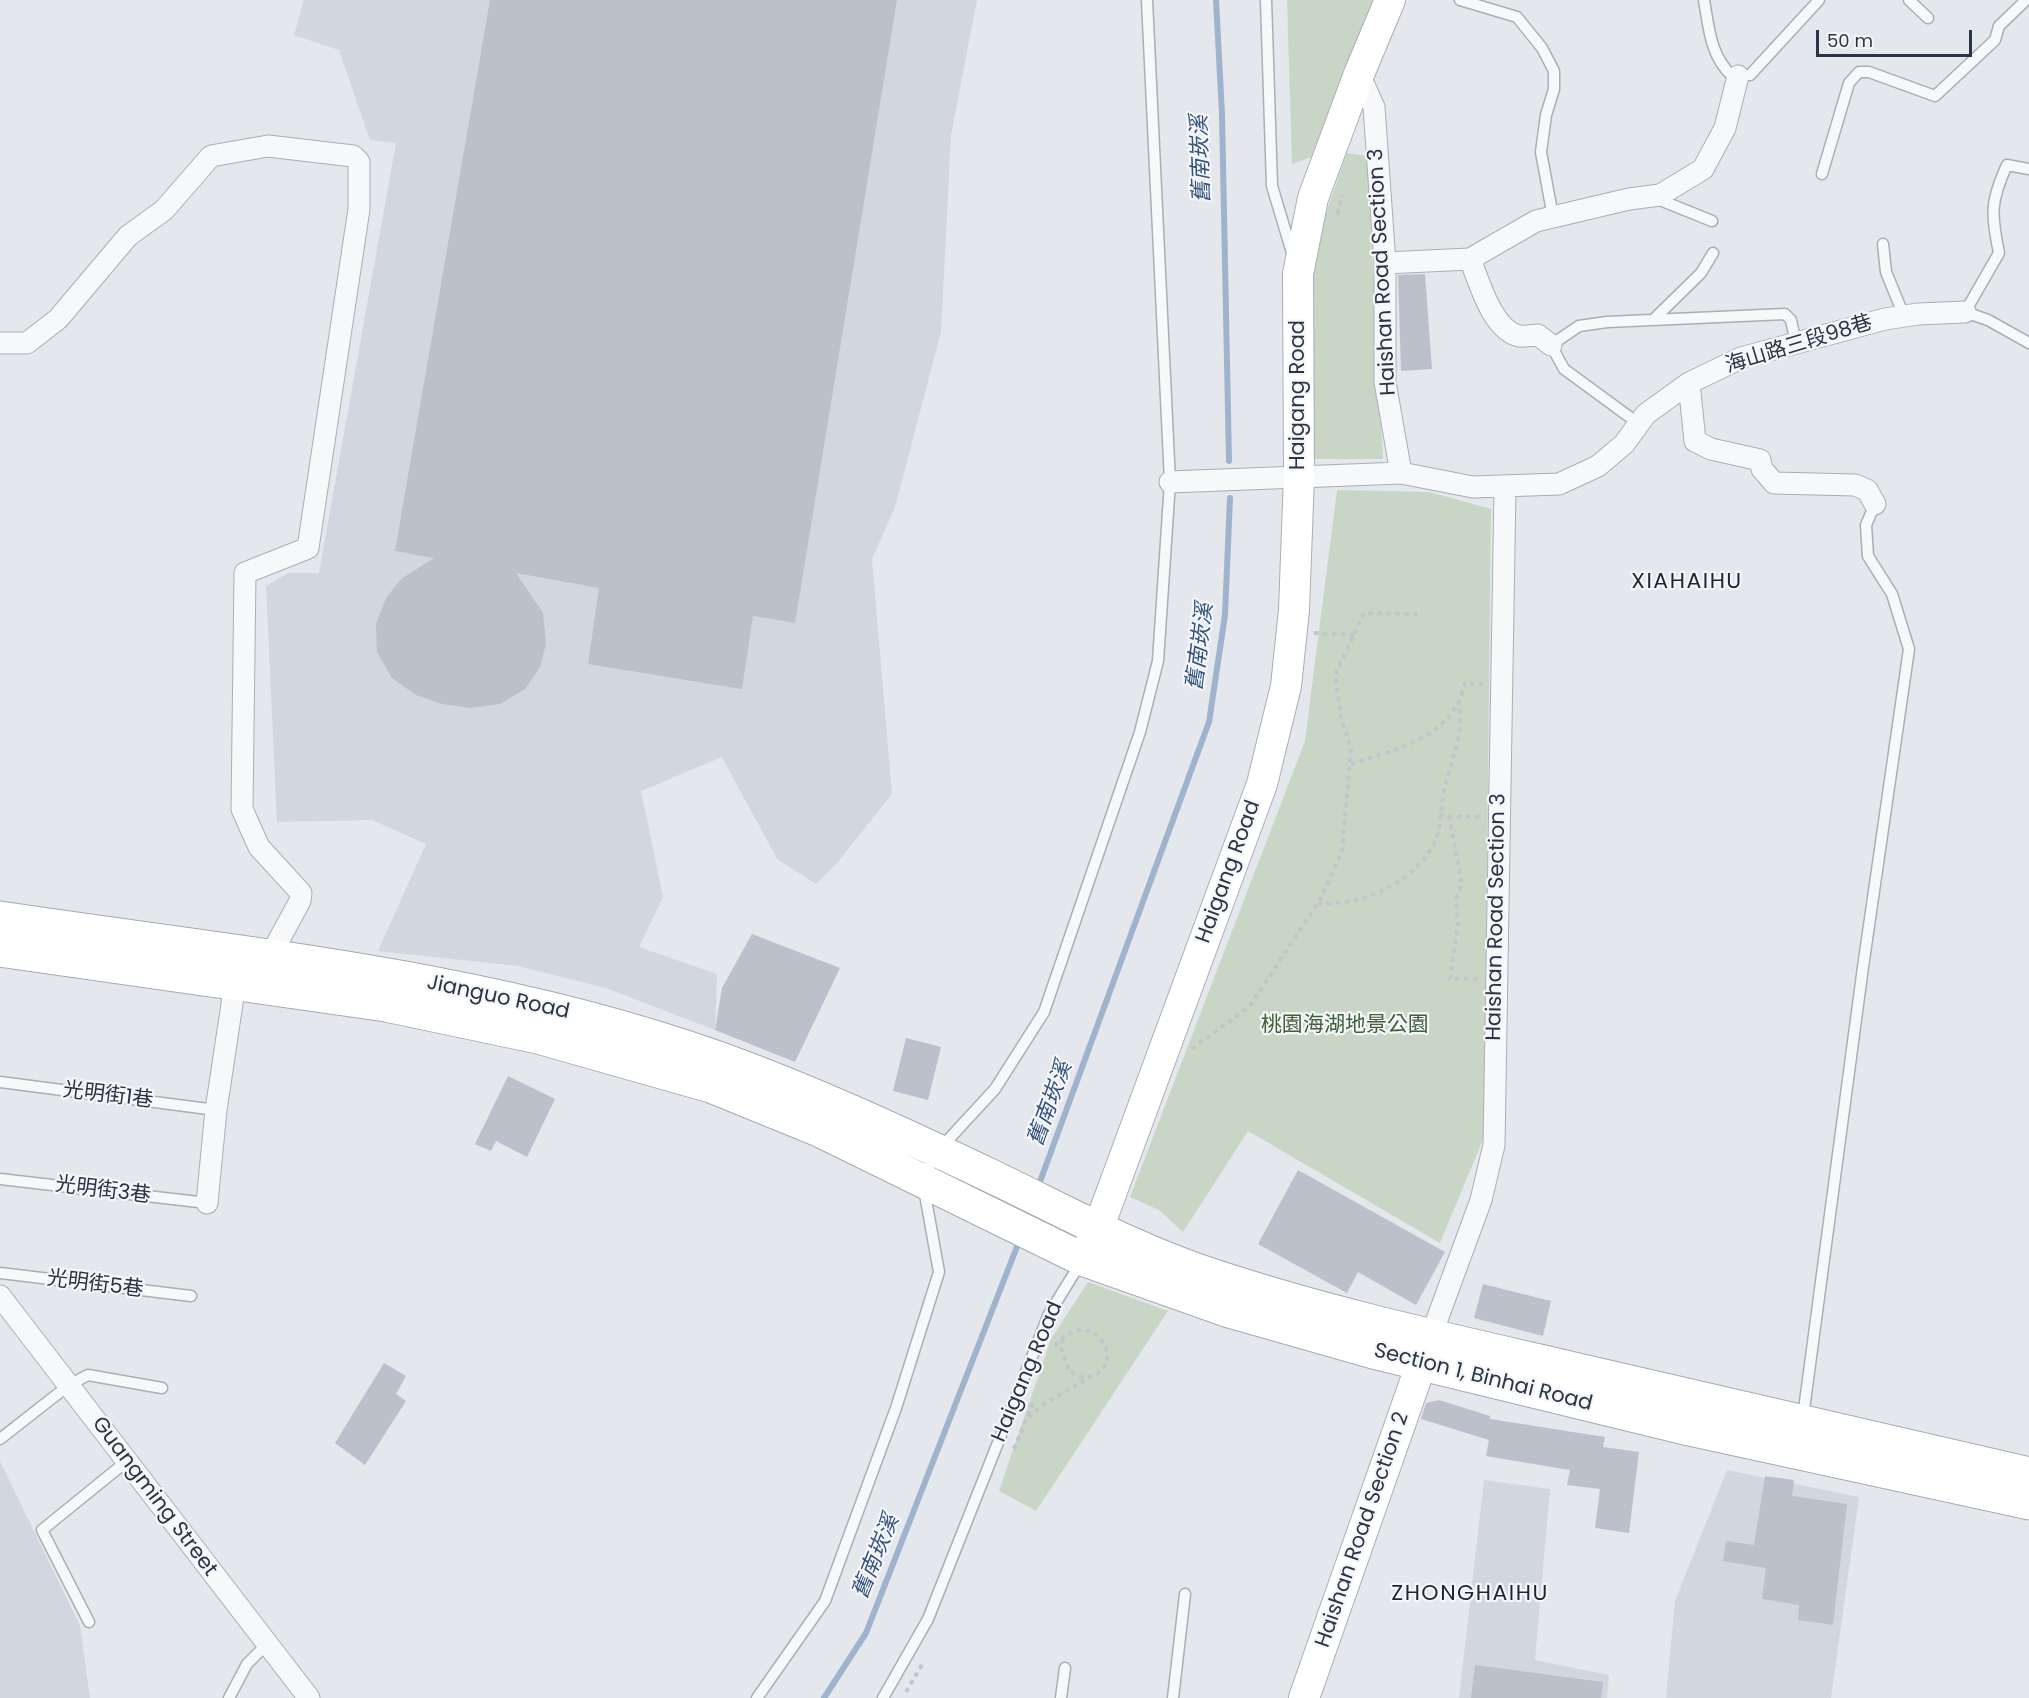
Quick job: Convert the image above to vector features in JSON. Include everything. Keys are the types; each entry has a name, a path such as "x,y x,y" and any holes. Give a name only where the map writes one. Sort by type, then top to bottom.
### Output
{"main road":[{"name":"Jianguo Road","path":"0,918 466,990 549,1007 625,1028 771,1079 929,1165 962,1200"},
{"name":"Jianguo Road","path":"0,950 386,1005 538,1037 711,1086 819,1130 929,1165 979,1171"},
{"name":"Section 1, Binhai Road","path":"979,1171 1086,1223 1207,1274 1315,1308 1426,1349 1689,1429 1925,1465 2029,1474"},
{"name":"Section 1, Binhai Road","path":"962,1200 1071,1254 1229,1311 1373,1352 1426,1349 1802,1422 2029,1503"}],"street":[{"name":"Haigang Road","path":"1071,1254 1086,1223 1262,784 1286,686 1294,610 1299,476 1298,274 1313,198 1359,74 1390,0"},
{"name":"Haishan Road Section 3","path":"1359,74 1374,106 1384,263 1385,382 1401,473"},
{"path":"1384,263 1470,259 1536,221 1660,195 1703,169 1725,128 1738,76"},
{"path":"0,344 27,343 58,319 128,236 164,210 211,156 268,146 353,156 359,162 359,210 308,548 245,573 242,809 259,847 301,893 300,901 269,958"},
{"path":"1470,259 1491,309 1503,326 1518,336 1538,335 1551,345"},
{"name":"海山路三段98巷","path":"1170,482 1401,473 1473,487 1504,488 1559,484 1598,466 1624,444 1646,414 1689,383 1741,358 1904,316 1965,312"},
{"path":"1689,383 1695,441 1711,449 1760,460 1762,469 1774,483 1855,485 1867,490 1875,504"},
{"name":"Haishan Road Section 3","path":"1426,1349 1481,1200 1494,1145 1504,488"},
{"path":"207,1203 216,1110 235,984"},
{"name":"Guangming Street","path":"0,1296 309,1698"},
{"name":"Haishan Road Section 2","path":"1305,1698 1426,1349"}],"lane":[{"path":"757,1698 825,1601 896,1408 918,1340 939,1272 929,1165 995,1089 1044,1012 1140,732 1158,661 1170,482 1147,0"},
{"path":"1266,0 1272,186 1298,274"},
{"path":"1460,0 1517,17 1542,48 1554,71 1554,90 1546,115 1541,152 1553,217"},
{"path":"1704,0 1713,51 1732,76 1750,75 1819,0"},
{"path":"1909,0 1928,18"},
{"path":"1822,174 1849,83 1859,72 1869,72 1935,96 1995,40 1999,26 2026,0"},
{"path":"2029,170 2007,165 1995,192 1992,218 1999,253 1965,312 1988,320 2029,343"},
{"path":"1649,196 1712,221"},
{"path":"1883,244 1886,272 1904,316"},
{"path":"1653,320 1701,273 1713,253"},
{"path":"1639,424 1564,369 1551,345 1579,326 1785,314 1791,320 1796,344"},
{"path":"1802,1422 1863,967 1909,649 1892,594 1868,556 1866,525 1875,504"},
{"name":"光明街1巷","path":"0,1082 216,1110"},
{"name":"光明街3巷","path":"0,1179 207,1203"},
{"name":"Haigang Road","path":"884,1698 928,1619 1071,1254"},
{"name":"光明街5巷","path":"0,1274 190,1296"},
{"path":"0,1439 69,1385 88,1375 162,1388"},
{"path":"89,1622 42,1530 127,1461"},
{"path":"1173,1698 1185,1594"},
{"path":"229,1698 248,1664 267,1644"},
{"path":"1061,1698 1065,1668"}],"path":[{"path":"1189,1050 1250,1006 1318,904 1342,851 1351,749 1341,717 1335,675 1364,613 1417,614"},
{"path":"1307,633 1354,635"},
{"path":"1351,764 1419,742 1444,723 1458,702 1465,683 1501,686"},
{"path":"1318,904 1356,900 1386,888 1418,867 1430,853 1438,831 1440,803 1458,740 1462,716 1458,702"},
{"path":"1439,816 1499,817"},
{"path":"1449,816 1462,884 1456,899 1458,924 1450,979 1496,979"},
{"path":"1026,1422 1045,1401 1068,1391 1104,1368 1108,1360 1107,1351 1098,1336 1079,1328 1063,1335 1061,1348 1069,1371 1083,1378 1089,1377"}],"shaded area":[{"path":"304,0 977,0 951,135 941,332 895,507 872,559 892,794 838,862 816,884 777,859 722,757 641,791 663,897 639,947 717,974 715,1030 606,988 518,966 378,951 426,844 372,820 277,822 266,586 288,573 319,573 396,143 370,140 339,50 294,35"},
{"path":"0,1461 80,1626 90,1698 0,1698"},
{"path":"1727,1470 1859,1497 1831,1698 1666,1698 1675,1601"},
{"path":"1484,1480 1550,1489 1535,1660 1609,1675 1607,1698 1459,1698"}],"green space":[{"path":"1287,0 1375,0 1311,157 1292,164"},
{"path":"1347,153 1367,156 1383,459 1313,459 1309,262"},
{"name":"桃園海湖地景公園","path":"1337,490 1429,492 1491,509 1484,1137 1440,1243 1248,1131 1183,1232 1159,1210 1130,1197 1305,741"},
{"path":"1088,1282 1168,1311 1036,1511 999,1491 1051,1339"}],"building":[{"path":"490,0 897,0 795,623 753,616 742,689 588,664 599,588 516,573 543,613 546,644 540,667 525,689 500,704 471,708 442,704 416,695 392,678 377,652 376,624 386,598 401,579 434,558 395,551"},
{"path":"1425,274 1432,369 1401,371 1398,275"},
{"path":"752,934 840,968 795,1062 715,1030 722,988"},
{"path":"906,1038 941,1047 928,1100 893,1091"},
{"path":"508,1076 555,1099 527,1157 496,1141 491,1151 475,1144"},
{"path":"1298,1170 1445,1252 1416,1305 1358,1272 1347,1293 1258,1244"},
{"path":"1483,1284 1551,1301 1543,1336 1474,1318"},
{"path":"384,1363 406,1376 396,1394 406,1401 365,1465 335,1443"},
{"path":"1439,1400 1490,1416 1490,1419 1605,1437 1603,1447 1639,1452 1629,1533 1595,1528 1600,1489 1567,1485 1570,1470 1486,1456 1489,1440 1421,1419 1426,1403"},
{"path":"1765,1476 1794,1480 1792,1496 1847,1504 1833,1625 1798,1620 1799,1605 1762,1599 1766,1568 1723,1561 1726,1541 1754,1545"},
{"path":"1475,1665 1603,1682 1601,1698 1471,1698"}],"waterway":[{"name":"舊南崁溪","path":"1216,0 1222,114 1229,461"},
{"name":"舊南崁溪","path":"1038,1187 1209,722 1225,615 1230,498"},
{"name":"舊南崁溪","path":"824,1698 866,1633 1020,1239"}],"district":[{"name":"XIAHAIHU","path":"1687,582"},
{"name":"ZHONGHAIHU","path":"1470,1594"}]}
